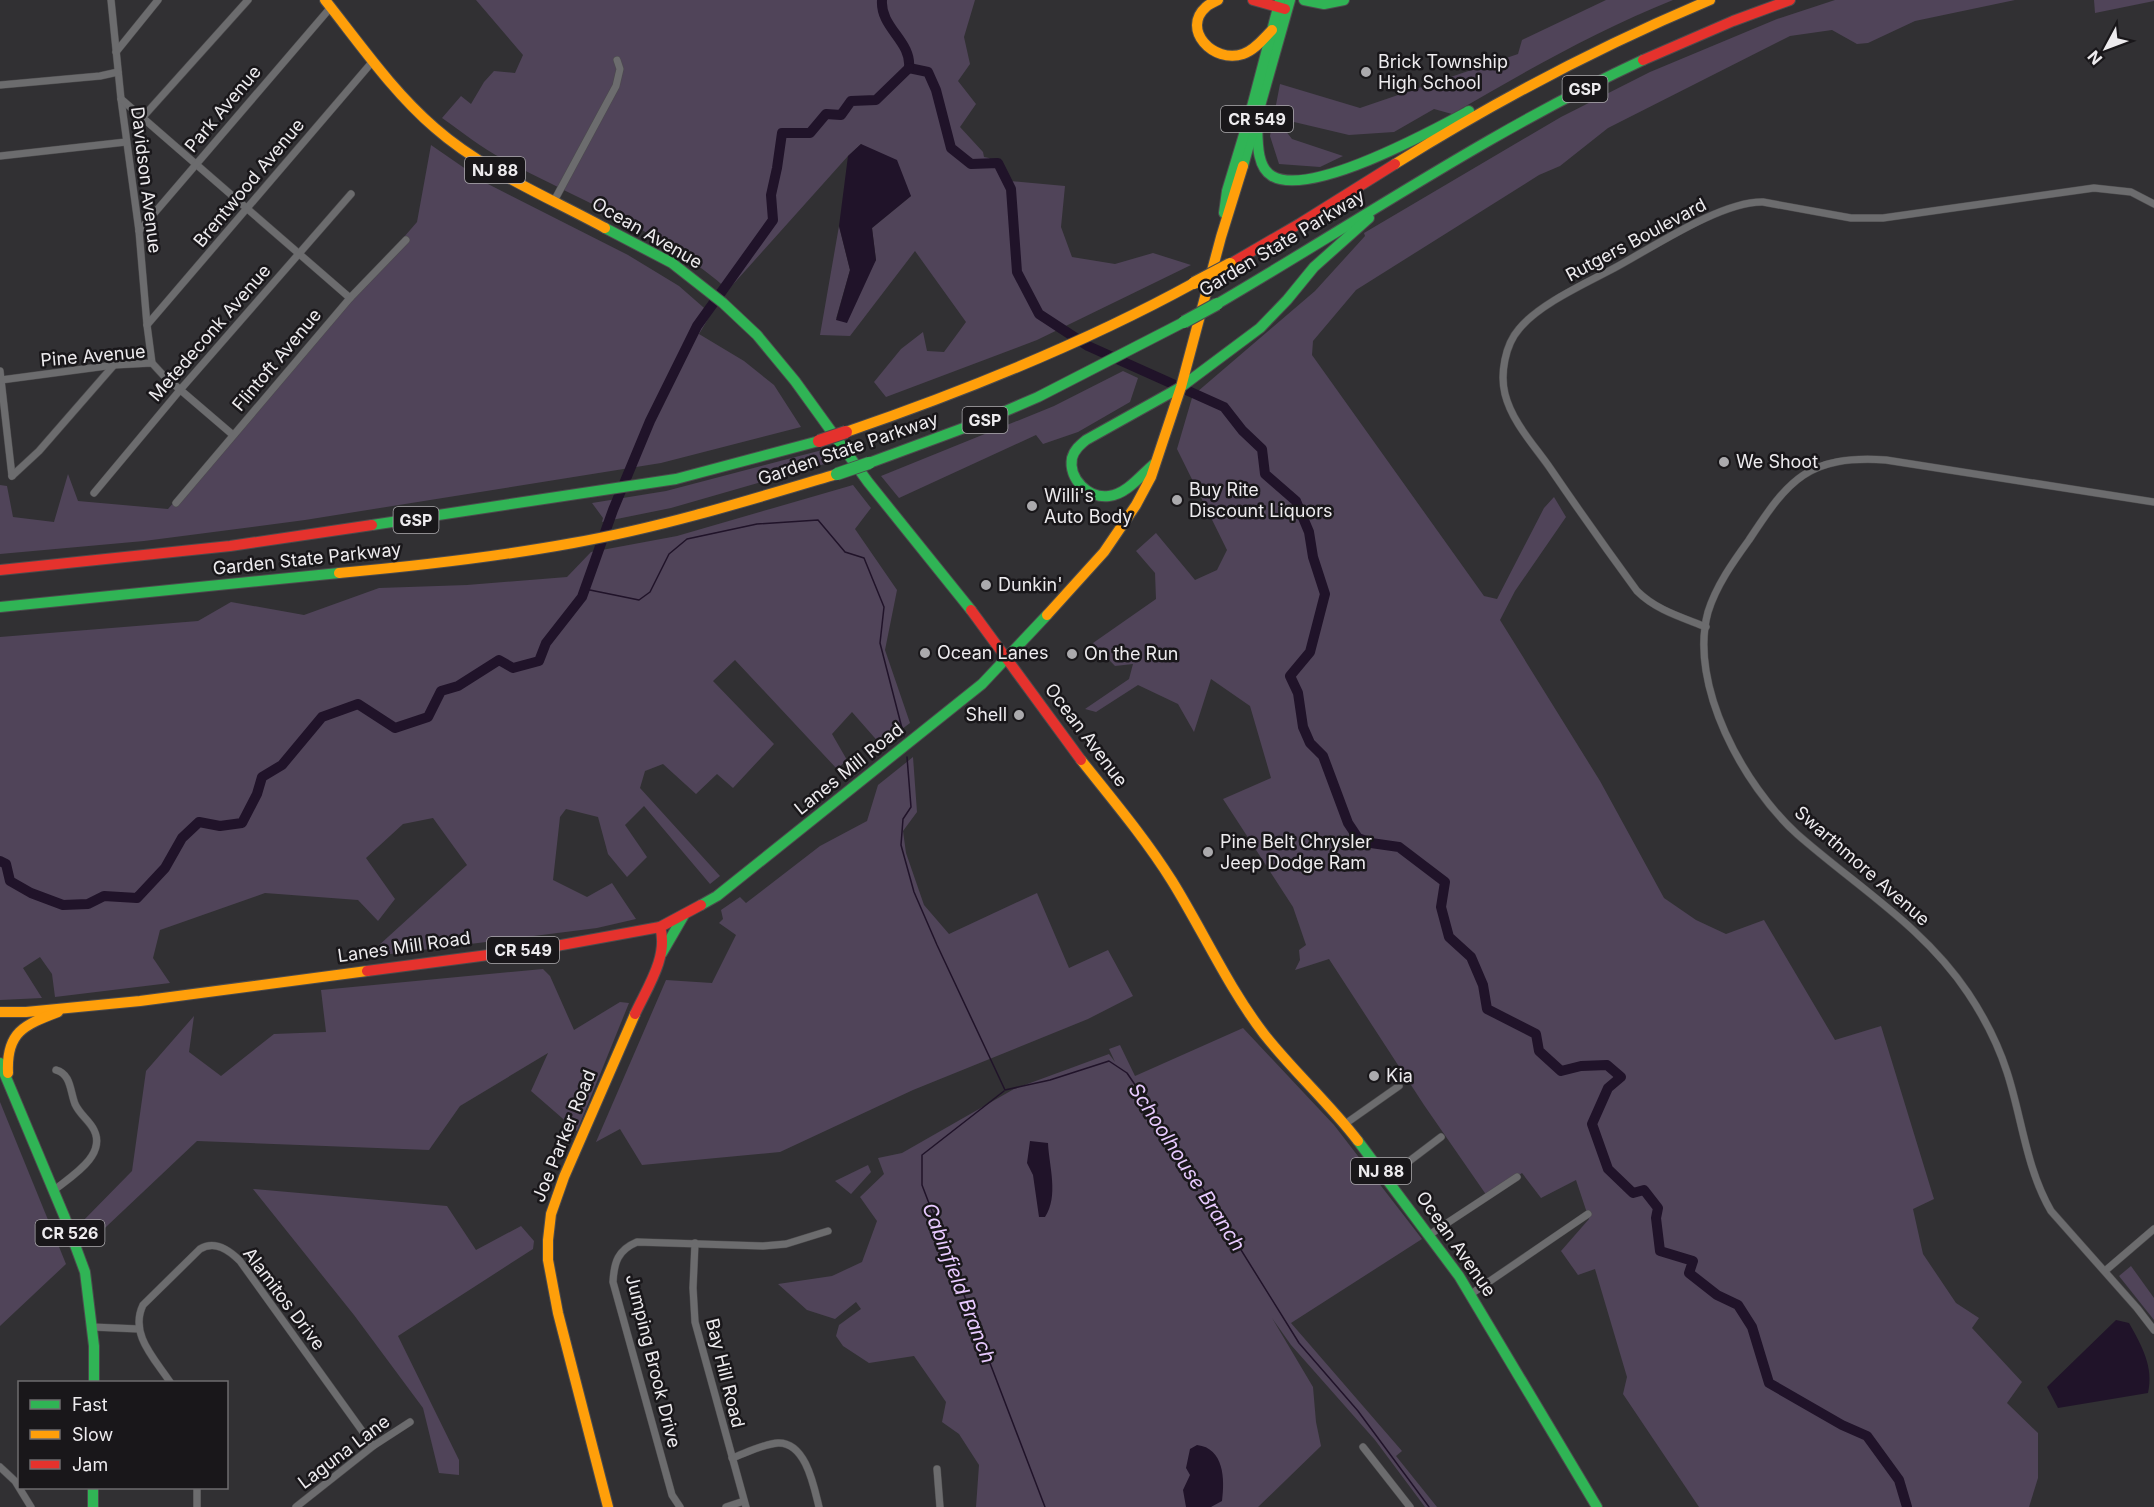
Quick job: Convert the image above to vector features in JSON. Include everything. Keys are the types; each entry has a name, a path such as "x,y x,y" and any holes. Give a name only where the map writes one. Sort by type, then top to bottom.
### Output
{"main road":[{"path":"1218,0 1212,2 1201,12 1197,23 1202,43 1214,53 1227,57 1242,54 1256,46 1272,30"},
{"path":"1253,0 1284,4"},
{"path":"1304,0 1318,4 1333,4 1344,0"},
{"name":"Garden State Parkway","path":"0,570 241,544 602,491 737,464 846,432 946,396 1055,351 1194,283 1309,220 1503,100 1612,43 1710,0"},
{"name":"Garden State Parkway","path":"0,607 433,564 574,543 703,514 837,474 1016,407 1096,369 1217,304 1522,122 1690,39 1790,0"},
{"name":"Ocean Avenue","path":"328,3 414,109 437,130 490,167 672,264 723,303 757,335 795,381 868,482 957,592 1149,847 1264,1034 1345,1124 1429,1235 1471,1294 1597,1507"},
{"name":"CR 549","path":"1221,237 1227,191 1272,30 1284,4"},
{"name":"CR 549","path":"1007,659 1104,552 1136,505 1151,477 1184,383 1221,237 1257,120 1284,4"},
{"path":"1257,120 1259,152 1264,167 1273,177 1301,180 1326,175 1412,142 1487,101 1503,100"},
{"path":"1154,464 1119,493 1099,497 1078,484 1072,467 1077,449 1086,440 1165,397 1260,328 1281,307 1314,267 1390,199"},
{"name":"Lanes Mill Road","path":"0,1012 140,1001 556,946 660,927 717,896 974,690 1007,659"},
{"path":"662,953 684,915"},
{"name":"Joe Parker Road","path":"608,1507 558,1313 548,1260 548,1240 551,1214 564,1177 662,953 663,937 660,927"},
{"path":"11,1092 7,1058 15,1035 47,1016 69,1008"},
{"name":"CR 526","path":"0,1064 85,1272 92,1327 94,1381"},
{"path":"93,1489 93,1507"}],"street":[{"name":"Davidson Avenue","path":"111,0 120,99 139,231 152,363"},
{"path":"116,51 158,0"},
{"path":"142,118 248,0"},
{"name":"Park Avenue","path":"139,231 328,3"},
{"path":"554,201 616,86 620,69 617,60"},
{"name":"Brentwood Avenue","path":"147,325 373,61"},
{"path":"0,85 100,76 118,72"},
{"path":"120,99 350,298"},
{"path":"0,156 126,142"},
{"name":"Rutgers Boulevard","path":"1706,627 1660,609 1637,591 1520,426 1505,394 1504,366 1510,344 1518,330 1530,318 1581,286 1710,216 1750,201 1851,218 1883,218 2094,188 2131,192 2154,204"},
{"name":"Metedeconk Avenue","path":"94,493 180,390 351,194"},
{"name":"Flintoft Avenue","path":"176,503 350,298 406,240"},
{"name":"Pine Avenue","path":"1,380 114,365 152,363 233,435"},
{"path":"0,371 12,476 39,452 114,365"},
{"name":"Swarthmore Avenue","path":"2154,502 1886,460 1858,458 1838,460 1801,476 1776,499 1727,573 1708,612 1703,656 1710,695 1733,747 1761,793 1796,832 1916,931 1959,980 1982,1015 2008,1073 2030,1162 2042,1195 2051,1211 2154,1330"},
{"path":"53,1191 91,1158 97,1141 95,1132 75,1103 68,1078 63,1071 56,1070"},
{"path":"1345,1124 1399,1086"},
{"path":"1387,1178 1441,1137"},
{"path":"1429,1235 1517,1177"},
{"path":"1471,1294 1588,1214"},
{"path":"2105,1271 2154,1229"},
{"name":"Jumping Brook Drive","path":"680,1507 672,1495 613,1282 614,1265 619,1255 626,1246 637,1242 763,1246 786,1244 828,1231"},
{"name":"Bay Hill Road","path":"695,1243 693,1288 695,1322 745,1504"},
{"name":"Alamitos Drive","path":"139,1329 139,1313 143,1305 191,1256 206,1245 223,1248 240,1261 374,1446"},
{"path":"92,1327 139,1329 141,1338 169,1381"},
{"name":"Laguna Lane","path":"296,1507 374,1446 410,1422"},
{"path":"732,1458 780,1443 790,1447 807,1465 819,1507"},
{"path":"1363,1447 1410,1507"},
{"path":"0,1467 18,1487"},
{"path":"937,1469 940,1507"},
{"path":"19,1489 31,1507"},
{"path":"197,1489 198,1507"},
{"path":"726,1507 745,1504"}],"shaded area":[{"path":"476,0 975,0 964,37 970,64 958,81 976,104 960,127 983,152 984,157 989,158 1010,181 1065,186 1061,227 1072,257 1115,264 1153,253 1191,265 1037,340 886,397 874,382 901,349 923,332 927,351 944,352 966,322 915,251 850,336 820,335 839,226 850,270 836,319 876,260 872,228 911,196 861,144 728,290 703,269 649,234 495,155 442,118 461,96 471,104 484,82 494,71 515,73 523,55"},
{"path":"1606,0 1673,0 1588,39 1452,114 1434,109 1394,132 1349,135 1294,122 1285,130 1292,139 1343,156 1320,167 1279,164 1270,136 1280,84 1360,108 1518,54 1522,40"},
{"path":"1835,0 2015,0 1915,21 1868,43 1857,44 1832,30 1790,36 1608,128 1560,166 1539,175 1356,290 1313,341 1312,355 1484,596 1497,599 1544,508 1554,497 1566,517 1515,591 1500,620 1600,781 1664,898 1696,920 1726,934 1764,920 1835,1040 1881,1026 1934,1199 1913,1209 1923,1254 1956,1303 1979,1318 1972,1328 2022,1382 2007,1403 2038,1433 2038,1478 2029,1507 1699,1507 1623,1394 1627,1377 1595,1269 1578,1275 1561,1251 1589,1219 1576,1180 1541,1198 1522,1173 1487,1196 1424,1105 1329,959 1295,970 1300,960 1299,950 1306,945 1293,907 1223,799 1271,778 1250,706 1211,679 1194,732 1178,704 1138,685 1096,712 1085,709 1129,679 1133,664 1115,666 1093,643 1156,599 1155,573 1136,551 1156,533 1195,580 1217,570 1227,550 1177,449 1194,391 1197,392 1315,291 1365,236 1364,233 1561,117 1650,72 1777,19"},
{"path":"2094,0 2154,0 2154,1 2095,13"},
{"path":"861,144 897,160 911,196 872,228 876,260 847,323 836,320 850,270 839,226 848,156"},
{"path":"431,145 486,183 628,255 679,286 711,314 699,334 744,361 774,385 801,427 661,463 305,520 144,541 0,554 0,485 7,486 13,517 54,522 68,474 78,501 168,509 417,222"},
{"path":"1123,371 1138,378 1130,402 1078,432 1043,444 1036,435 899,498 881,476 1054,406"},
{"path":"826,449 835,461 671,508 602,522 603,518 592,503 666,491"},
{"path":"853,485 871,508 855,529 897,590 885,650 910,723 881,745 852,712 832,734 847,760 837,769 735,660 713,681 774,744 733,788 717,774 696,794 663,764 645,771 640,788 720,876 710,884 644,806 625,825 647,857 627,877 608,854 598,817 566,809 560,817 553,880 587,897 612,883 636,919 597,928 366,957 467,865 433,818 403,824 366,858 395,899 378,921 358,900 265,893 160,930 153,958 170,983 55,997 52,974 40,957 23,968 42,998 0,1000 0,637 198,621 231,602 304,615 379,588 467,585 567,577 591,552 677,536"},
{"path":"913,757 917,812 903,831 906,853 924,905 949,934 1037,893 1069,968 1108,950 1133,996 1088,1019 913,1090 780,1152 642,1165 620,1129 596,1142 666,980 712,983 736,935 719,923 723,919 721,910 740,897 746,903 820,846 867,821 878,785"},
{"path":"543,969 550,976 574,1030 620,1002 629,1003 577,1131 531,1091 548,1053 460,1106 429,1150 197,1141 89,1243 79,1225 132,1171 146,1071 194,1016 189,1052 221,1076 274,1034 326,1032 321,990"},
{"path":"1243,1028 1334,1125 1422,1239 1291,1323 1402,1451 1396,1456 1437,1507 1425,1507 1375,1440 1291,1345 1272,1318 1313,1387 1321,1446 1258,1507 976,1507 979,1465 959,1434 942,1422 946,1402 914,1356 869,1363 843,1346 836,1336 839,1325 861,1309 856,1302 835,1319 807,1310 778,1284 832,1276 862,1262 877,1221 860,1197 884,1174 878,1158 902,1153 1014,1089 1109,1054 1115,1062 1109,1049 1120,1045 1135,1076"},
{"path":"0,1102 66,1264 0,1326"},
{"path":"1030,1141 1048,1143 1052,1200 1045,1217 1039,1217 1033,1175 1027,1163"},
{"path":"868,1165 871,1172 851,1194 835,1181"},
{"path":"253,1189 447,1206 476,1250 521,1226 534,1241 533,1249 398,1336 459,1460 459,1475 439,1473 423,1408 354,1315"},
{"path":"2131,1266 2154,1298 2154,1320 2119,1276"},
{"path":"2116,1320 2129,1323 2142,1348 2148,1365 2148,1393 2058,1408 2047,1387"},
{"path":"1197,1445 1213,1452 1218,1458 1223,1474 1222,1501 1211,1507 1186,1507 1183,1490 1190,1475 1186,1468 1190,1449"}],"waterway":[{"path":"882,0 886,19 906,50 909,68"},
{"path":"909,68 928,72 936,90 951,148 971,164 998,163 1011,189 1017,272 1039,314 1088,346 1224,407 1242,430 1262,449 1265,474 1296,501 1309,532 1313,557 1325,594 1310,652 1290,676 1298,693 1303,727 1310,743 1323,756 1348,823 1358,838 1371,843 1399,847 1445,882 1441,907 1449,937 1471,957 1483,985 1487,1009 1536,1034 1539,1051 1561,1071 1581,1066 1607,1065 1621,1077 1608,1088 1592,1124 1608,1169 1633,1193 1644,1190 1658,1208 1656,1218 1660,1251 1693,1261 1689,1273 1717,1295 1738,1305 1752,1327 1769,1383 1842,1425 1867,1436 1899,1480 1907,1507"},
{"path":"0,861 6,864 10,881 31,893 63,905 88,904 104,896 137,898 165,868 182,838 199,822 220,826 242,823 257,794 262,777 282,765 322,717 358,704 395,728 428,717 441,691 458,686 499,660 513,668 539,661 546,643 582,597 613,510 650,421 697,326 773,220 771,195 782,133 810,133 826,114 841,115 851,101 876,100 909,68"},
{"name":"Schoolhouse Branch","path":"585,589 639,600 650,592 669,554 687,539 757,524 818,520 845,552 864,558 884,607 880,643 904,736"},
{"name":"Schoolhouse Branch","path":"907,757 911,807 903,819 901,845 914,892 1005,1090 1050,1080 1109,1061 1127,1073 1172,1139 1299,1343 1358,1411 1429,1507"},
{"name":"Cabinfield Branch","path":"1004,1091 922,1155 922,1185 1045,1507"}],"traffic: fast":[{"path":"1224,213 1227,191 1280,0"},
{"path":"1243,166 1290,0"},
{"path":"1304,0 1324,4 1344,0"},
{"path":"1217,304 1480,146 1643,60"},
{"path":"1257,120 1258,150 1263,165 1272,176 1290,180 1314,178 1371,159 1469,111"},
{"path":"1181,387 1260,328 1314,267 1369,218"},
{"path":"605,228 672,263 723,303 757,335 795,381 868,482 971,610"},
{"path":"1184,322 1217,304"},
{"path":"869,463 980,422 1038,397 1184,322"},
{"path":"1154,464 1122,492 1102,496 1087,491 1077,480 1073,473 1072,458 1079,446 1086,440 1181,387"},
{"path":"372,525 676,479 819,441"},
{"path":"837,474 869,463"},
{"path":"0,607 339,573"},
{"path":"701,905 717,896 982,684 1047,615"},
{"path":"662,953 684,915"},
{"path":"0,1063 65,1218 85,1272 94,1346 94,1381"},
{"path":"1358,1141 1459,1276 1597,1507"},
{"path":"93,1489 93,1507"}],"traffic: slow":[{"path":"325,0 391,83 435,128 495,170 605,228"},
{"path":"1218,0 1206,7 1199,16 1197,25 1199,34 1212,49 1232,56 1243,54 1255,47 1272,30"},
{"path":"1395,164 1471,118 1589,55 1710,0"},
{"path":"1047,615 1104,552 1136,505 1151,477 1181,387 1221,237 1243,166"},
{"path":"1194,283 1230,264"},
{"path":"846,432 1023,365 1110,326 1194,283"},
{"path":"339,573 486,557 607,537 706,512 837,474"},
{"path":"1081,760 1162,865 1216,959 1264,1034 1358,1141"},
{"path":"0,1012 26,1012 140,1001 367,971"},
{"path":"8,1073 8,1059 14,1039 27,1026 58,1012"},
{"path":"608,1507 558,1313 548,1260 548,1240 551,1214 564,1177 635,1014"}],"traffic: jam":[{"path":"1253,0 1285,9"},
{"path":"1643,60 1733,21 1790,0"},
{"path":"1230,264 1395,164"},
{"path":"819,441 846,432"},
{"path":"0,570 230,546 372,525"},
{"path":"971,610 1081,760"},
{"path":"367,971 556,946 660,927 701,905"},
{"path":"635,1014 651,983 659,960 662,949 660,927"}],"place":[{"name":"Brick Township High School","path":"1366,72"},
{"name":"We Shoot","path":"1724,462"},
{"name":"Buy Rite Discount Liquors","path":"1177,500"},
{"name":"Willi's Auto Body","path":"1032,506"},
{"name":"Dunkin'","path":"986,585"},
{"name":"Ocean Lanes","path":"925,653"},
{"name":"On the Run","path":"1072,654"},
{"name":"Shell","path":"1019,715"},
{"name":"Pine Belt Chrysler Jeep Dodge Ram","path":"1208,852"},
{"name":"Kia","path":"1374,1076"}]}
